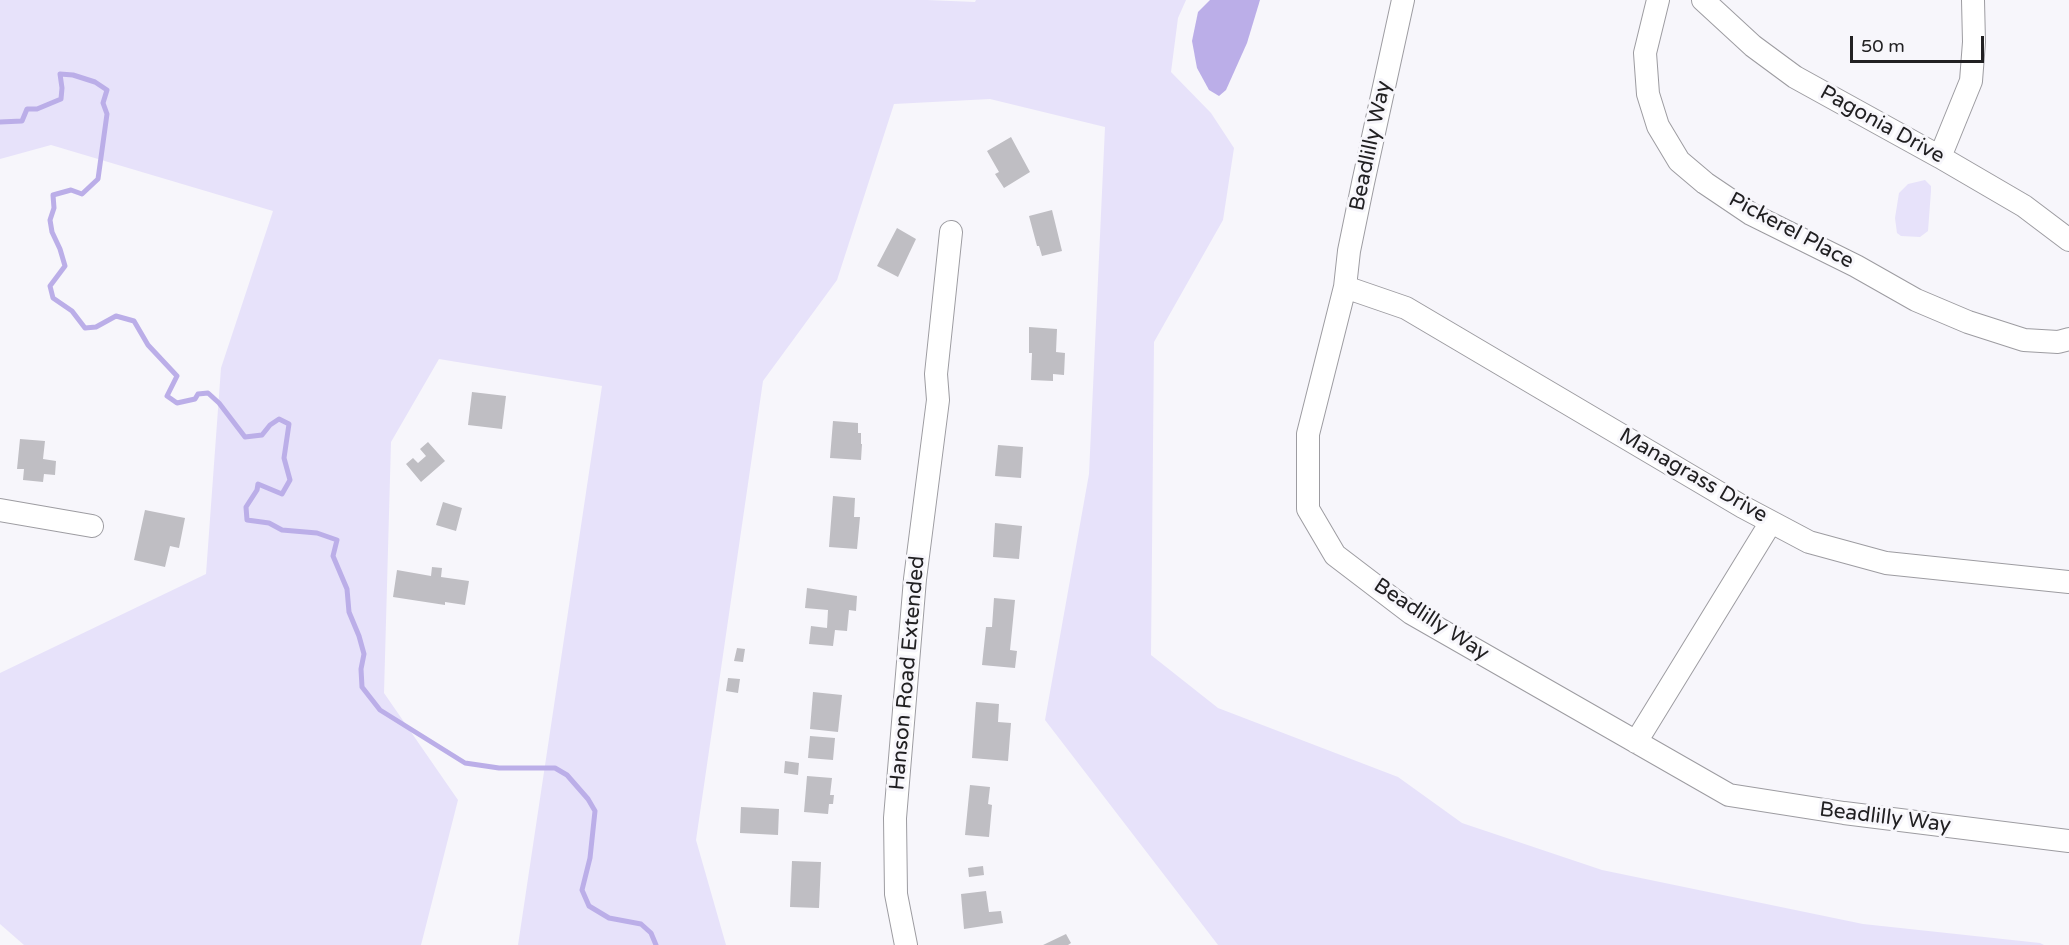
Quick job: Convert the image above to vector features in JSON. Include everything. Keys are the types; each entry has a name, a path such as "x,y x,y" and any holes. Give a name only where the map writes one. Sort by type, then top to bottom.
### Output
{"street":[{"name":"Beadlilly Way","path":"1403,0 1349,251 1345,286 1308,434 1308,509 1335,555 1411,613 1729,795 1844,813 2069,841"},
{"name":"Pickerel Place","path":"1658,0 1645,52 1648,94 1658,126 1678,161 1705,183 1751,214 1856,266 1916,300 1968,322 2024,340 2058,342 2069,339"},
{"name":"Pagonia Drive","path":"1704,0 1753,46 1795,77 2024,206 2069,240"},
{"path":"1940,157 1971,81 1974,42 1973,0"},
{"name":"Hanson Road Extended","path":"906,945 896,894 895,818 915,579 938,400 936,374 951,232"},
{"name":"Managrass Drive","path":"1345,286 1406,308 1809,542 1886,563 2069,582"},
{"path":"0,510 92,526"},
{"path":"1636,742 1771,522"}],"shaded area":[{"path":"0,0 927,0 975,2 976,0 1186,0 1178,18 1171,72 1211,113 1234,148 1223,220 1154,342 1151,655 1218,708 1398,777 1462,823 1602,870 1863,924 2044,945 1218,945 1045,720 1089,474 1105,127 990,99 894,104 837,280 763,381 696,840 726,945 518,945 602,386 439,359 391,442 384,693 458,800 421,945 24,945 0,924 0,673 206,574 221,368 273,211 51,145 0,159"},
{"path":"1210,0 1260,0 1247,43 1226,90 1219,96 1209,90 1197,68 1192,41 1198,12"},
{"path":"1925,180 1931,186 1928,231 1920,237 1901,236 1897,233 1895,218 1899,193 1908,184"}],"building":[{"path":"1011,137 1030,172 1004,188 995,174 999,172 987,151"},
{"path":"1052,210 1062,251 1042,256 1029,216"},
{"path":"897,228 916,239 898,277 877,266"},
{"path":"1029,327 1057,329 1056,352 1065,353 1064,375 1053,374 1053,381 1031,380 1032,353 1029,353"},
{"path":"472,392 506,396 502,429 468,425"},
{"path":"833,421 858,423 858,433 861,433 862,444 861,460 830,458"},
{"path":"20,439 45,441 43,459 56,461 55,475 44,474 43,482 23,480 24,469 17,469"},
{"path":"428,442 445,461 421,482 406,464 413,458 418,463 426,456 420,449"},
{"path":"998,445 1023,447 1021,478 995,476"},
{"path":"833,496 855,498 854,517 860,517 857,549 829,547"},
{"path":"443,502 462,508 456,531 436,525"},
{"path":"145,510 185,518 179,548 170,546 165,567 134,560"},
{"path":"995,523 1022,526 1019,559 993,557"},
{"path":"432,567 442,568 441,577 469,581 465,605 445,602 445,605 393,597 397,570 431,576"},
{"path":"807,588 857,596 856,611 849,610 847,631 835,630 833,646 809,644 811,626 827,628 828,610 805,608"},
{"path":"994,598 1015,600 1010,650 1017,651 1015,668 982,665 986,627 992,627"},
{"path":"737,648 745,649 743,662 734,661"},
{"path":"728,678 740,679 738,693 726,691"},
{"path":"813,692 842,695 838,732 810,729"},
{"path":"976,702 999,704 998,722 1011,723 1008,761 972,758"},
{"path":"810,736 835,738 833,760 808,758"},
{"path":"785,761 799,763 798,775 784,773"},
{"path":"807,776 832,778 830,795 834,795 833,804 829,804 828,814 804,812"},
{"path":"970,785 990,787 988,804 992,805 989,837 965,835"},
{"path":"741,807 779,809 778,835 740,833"},
{"path":"792,861 821,862 819,908 790,907"},
{"path":"983,866 984,875 969,877 968,868"},
{"path":"986,891 989,912 1001,911 1003,923 964,929 961,894"},
{"path":"1066,934 1071,943 1068,945 1043,945"}],"waterway":[{"path":"0,122 22,121 27,109 37,109 61,99 60,74 73,75 95,82 107,90 103,103 107,114 98,179 82,194 71,190 53,195 54,208 50,220 52,232 65,266 50,286 53,298 72,311 85,328 96,327 116,316 134,321 148,345 177,376 167,396 177,403 195,399 198,394 208,393 219,403 245,437 262,435 279,419 289,424 284,458 290,480 282,494 258,484 257,490 246,507 247,520 269,523 282,530 317,533 337,540 333,556 347,589 349,612 364,654 361,669 362,687 380,710 465,763 499,768 555,768 567,775 588,799 595,811 590,858 582,890 589,906 609,918 641,924 651,933 656,945"}]}
